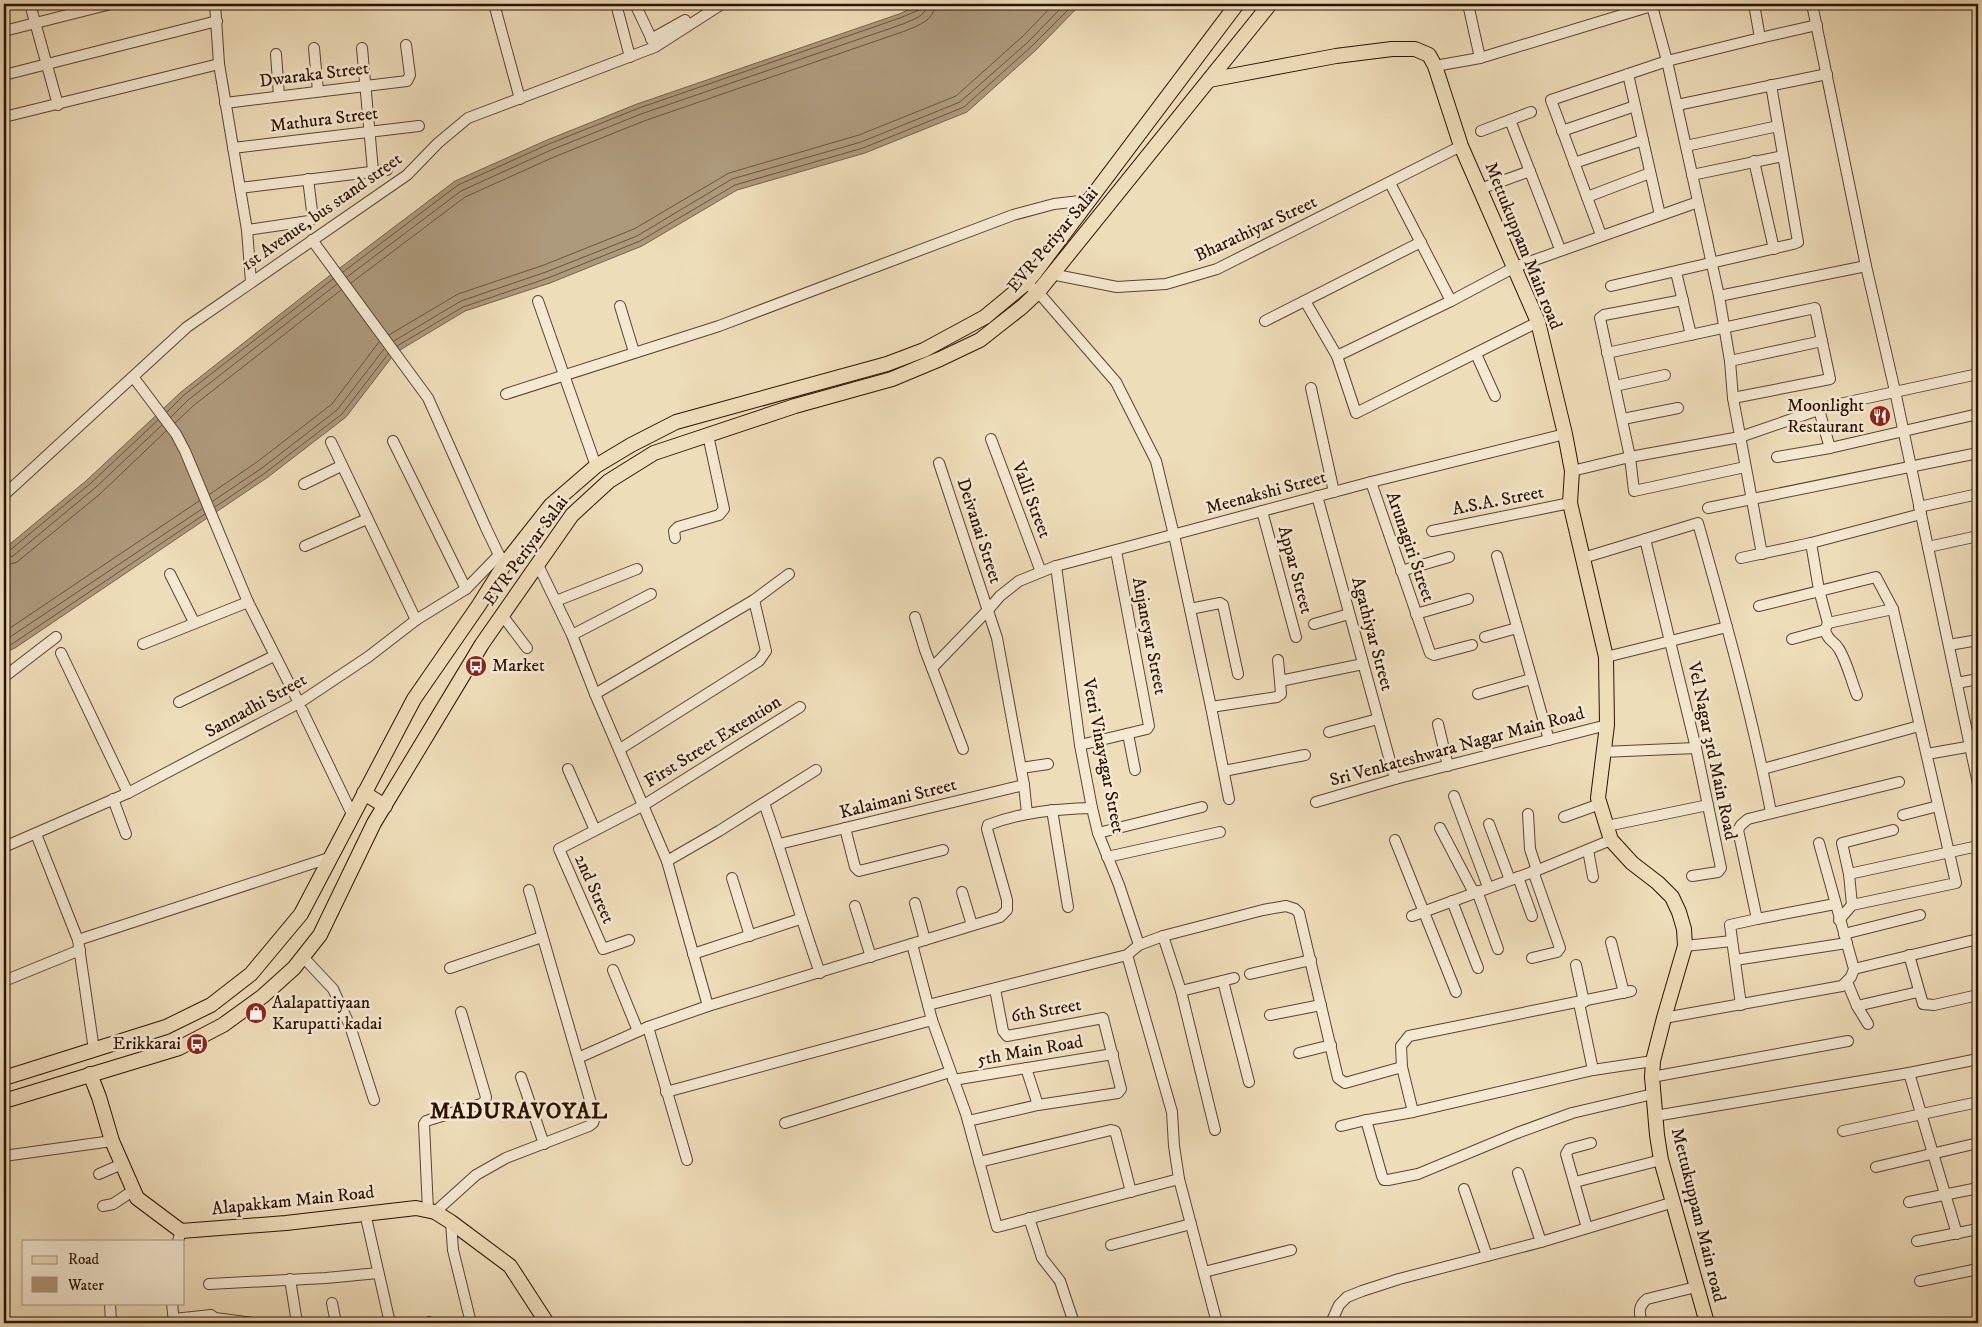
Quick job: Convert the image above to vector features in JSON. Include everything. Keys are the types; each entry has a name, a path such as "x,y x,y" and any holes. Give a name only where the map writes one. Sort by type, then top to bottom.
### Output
{"main road":[{"name":"EVR Periyar Salai","path":"4,1100 179,1048 223,1025 263,996 294,968 320,935 374,824 482,644 572,515 609,481 654,453 795,406 892,379 980,340 1022,307 1088,200 1237,4"},
{"name":"EVR Periyar Salai","path":"4,1078 166,1026 211,1005 251,974 300,914 332,857 352,814 414,698 479,605 503,558 551,505 596,466 631,445 676,422 887,364 931,346 985,317 1032,288 1051,274 1270,4"},
{"path":"1209,80 1336,56 1392,49 1415,49 1429,55 1436,66"},
{"name":"Mettukuppam Main road","path":"1436,66 1461,146 1538,322 1565,434 1572,471 1570,503 1606,657 1607,725 1602,752 1598,798 1609,833 1632,863 1658,883 1672,897 1681,920 1685,946 1653,1061 1653,1094 1661,1160 1707,1323"},
{"path":"846,375 851,391"},
{"path":"364,793 385,806"},
{"name":"Alapakkam Main Road","path":"90,1074 112,1141 137,1198 180,1236 416,1208 432,1211"},
{"path":"432,1211 451,1222 510,1266 547,1323"}],"street":[{"path":"30,4 58,105"},
{"path":"4,31 111,4"},
{"path":"215,4 219,64 247,230 251,282"},
{"path":"494,4 520,99"},
{"path":"616,4 630,56"},
{"path":"635,4 653,42 714,4"},
{"name":"1st Avenue, bus stand street","path":"4,495 187,328 407,175 438,143 468,118 630,56 722,4"},
{"path":"1468,4 1480,58"},
{"path":"1754,4 1760,38"},
{"path":"1812,4 1866,266 1895,391 1957,683 1974,746 1978,784"},
{"path":"1436,66 1480,58 1655,5 1719,296 1730,361 1733,398 1762,554"},
{"path":"4,75 217,21"},
{"path":"1601,235 1551,100 1667,61 1817,25"},
{"name":"Dwaraka Street","path":"225,103 407,81 410,76 406,45"},
{"path":"314,48 318,91"},
{"path":"362,48 373,171"},
{"path":"276,54 279,96"},
{"path":"4,117 219,64"},
{"path":"1628,74 1660,215"},
{"path":"1677,105 1827,74"},
{"path":"1611,286 1774,249 1793,244 1799,240 1772,85"},
{"path":"1562,131 1635,106"},
{"path":"1481,131 1532,112"},
{"path":"1510,120 1560,249"},
{"name":"Mathura Street","path":"233,148 419,126"},
{"path":"1686,146 1778,126"},
{"path":"1574,163 1643,140"},
{"name":"Bharathiyar Street","path":"1051,274 1117,287 1166,284 1217,269 1461,146"},
{"path":"1692,174 1783,156"},
{"path":"1754,161 1774,249"},
{"path":"240,188 386,170"},
{"path":"1480,189 1530,171"},
{"path":"1587,197 1650,174"},
{"path":"247,230 313,219 308,179"},
{"path":"1390,183 1451,301"},
{"path":"506,394 719,326 1013,215 1054,204 1088,200"},
{"path":"1337,356 1451,301 1514,267 1560,249 1698,202"},
{"path":"312,240 428,398 503,558"},
{"path":"1265,322 1421,242"},
{"path":"1719,296 1866,266"},
{"path":"1676,272 1691,335"},
{"path":"1032,288 1116,382 1156,461 1190,609 1229,799"},
{"path":"1683,300 1601,316 1599,321 1623,419 1634,495 1745,467"},
{"path":"1304,301 1337,356 1356,413 1538,322"},
{"path":"538,302 596,466"},
{"path":"620,306 634,352"},
{"path":"1607,353 1815,308 1830,379 1733,398"},
{"path":"1730,361 1822,341"},
{"path":"1476,354 1495,396"},
{"path":"1572,471 1630,457 1740,437 1819,410 1895,391 1978,374"},
{"path":"1615,386 1665,375"},
{"path":"134,378 176,434 185,451 248,602 352,814"},
{"path":"1310,388 1334,492"},
{"path":"1623,419 1678,408"},
{"path":"1819,410 1830,448"},
{"path":"1776,456 1830,448 1978,414"},
{"name":"Meenakshi Street","path":"932,668 1000,596 1019,581 1056,566 1317,496 1565,434"},
{"path":"675,538 674,531 678,526 719,515 724,508 708,435"},
{"name":"Valli Street","path":"991,439 1042,572"},
{"path":"393,441 466,588"},
{"path":"331,442 416,620"},
{"path":"1708,508 1978,453"},
{"name":"Deivanai Street","path":"939,463 997,638 1024,784 1027,814"},
{"path":"304,484 342,466"},
{"name":"Arunagiri Street","path":"1371,482 1417,618 1432,654 1472,645"},
{"path":"1741,558 1811,543 1978,494"},
{"name":"Agathiyar Street","path":"1317,496 1395,779"},
{"name":"A.S.A. Street","path":"1432,531 1570,503"},
{"name":"Appar Street","path":"1262,511 1296,638"},
{"path":"305,546 367,519"},
{"path":"1583,558 1698,523 1763,769 1770,812"},
{"path":"1928,547 1978,536"},
{"name":"Vel Nagar 3rd Main Road","path":"1645,539 1696,748 1721,868 1718,872 1692,876"},
{"path":"1811,543 1828,638 1838,648 1857,695"},
{"name":"Anjaneyar Street","path":"1116,551 1148,728 1128,734"},
{"path":"1497,556 1549,740"},
{"path":"1401,571 1449,557"},
{"name":"Sannadhi Street","path":"4,847 128,793 300,707 416,620 466,588 503,558"},
{"path":"537,563 572,635 595,694 667,861 708,1006"},
{"name":"Vetri Vinayagar Street","path":"1056,566 1080,745 1092,808 1098,833 1140,945"},
{"path":"556,601 637,569"},
{"path":"170,574 194,622"},
{"path":"595,694 754,600 789,574"},
{"path":"1759,606 1876,577 1893,609 1956,883 1852,905 1839,920"},
{"path":"572,635 651,594"},
{"path":"1417,618 1468,599"},
{"path":"620,749 759,661 766,651 754,600"},
{"path":"143,644 248,602"},
{"path":"1190,609 1220,603 1224,605 1238,674"},
{"path":"1792,639 1827,626 1893,609"},
{"path":"502,614 527,648"},
{"path":"1314,624 1349,614"},
{"path":"915,617 963,749"},
{"path":"1606,657 1727,627"},
{"path":"1485,637 1517,628"},
{"path":"4,678 56,637"},
{"path":"1949,645 1978,640"},
{"path":"62,653 128,793"},
{"path":"179,702 274,656"},
{"path":"1211,707 1277,697 1280,694 1278,660"},
{"path":"1280,681 1363,664"},
{"path":"1478,694 1531,679"},
{"path":"1957,683 1978,679"},
{"name":"First Street Extention","path":"644,805 800,707"},
{"path":"1328,732 1378,719"},
{"path":"1438,724 1448,766"},
{"name":"Sri Venkateshwara Nagar Main Road","path":"1316,802 1395,779 1607,725"},
{"path":"1763,769 1919,726"},
{"path":"1080,745 1128,734 1136,770"},
{"path":"1927,754 1974,746"},
{"path":"1602,752 1696,748"},
{"path":"1224,771 1305,755"},
{"path":"1021,768 1048,764"},
{"path":"568,769 595,830"},
{"path":"667,861 816,770"},
{"path":"1757,919 1738,830 1740,825 1748,819 1770,812 1899,782"},
{"name":"Kalaimani Street","path":"779,844 1024,784"},
{"path":"1454,796 1488,887"},
{"path":"113,799 126,834"},
{"path":"764,803 779,844 800,919 820,973"},
{"path":"1564,817 1600,804"},
{"name":"2nd Street","path":"629,940 603,949 559,849 644,805"},
{"path":"1412,916 1588,850 1609,833 1708,805"},
{"path":"1903,815 1938,806"},
{"path":"1098,833 1202,807"},
{"path":"578,1058 643,1029 708,1006 1000,916 1007,910 1007,900 987,827 1027,814 1052,810 1092,808"},
{"path":"1052,810 1068,907"},
{"path":"1528,814 1530,849 1535,871 1560,948 1557,952 1532,958"},
{"path":"1489,824 1532,916"},
{"path":"845,828 855,867 859,871 944,850"},
{"path":"1440,828 1475,892 1498,949"},
{"path":"1852,905 1849,874 1842,843 1892,830"},
{"path":"1107,857 1220,832"},
{"path":"36,834 79,945 94,1050"},
{"path":"1395,840 1456,992"},
{"path":"1664,1018 1842,986 1847,982 1854,968 1839,920 1819,843"},
{"path":"1849,874 1978,846"},
{"path":"1588,850 1593,877"},
{"path":"4,981 79,945 332,857"},
{"path":"732,878 750,936"},
{"path":"432,1211 476,1175 506,1158 590,1126 595,1118 529,890"},
{"path":"962,892 972,925"},
{"path":"1452,900 1478,968"},
{"path":"915,903 925,940"},
{"path":"1741,1004 1730,925 1835,904"},
{"path":"855,906 871,957"},
{"path":"928,1005 1127,955 1140,945 1163,936 1262,910 1286,906 1295,909 1299,913 1338,1078 1345,1082 1402,1067"},
{"path":"1735,960 1845,939 1920,915"},
{"path":"693,954 800,919"},
{"path":"1163,936 1181,991 1215,1130"},
{"path":"450,968 542,937"},
{"path":"1854,968 1978,939"},
{"path":"1685,946 1732,941"},
{"path":"1413,1112 1402,1067 1401,1046 1409,1036 1627,992 1611,942"},
{"path":"912,944 932,1020 968,1121 997,1227 1179,1179"},
{"path":"1127,955 1172,1112 1174,1146 1179,1179 1217,1323"},
{"path":"1909,955 1918,992 1923,1004 1934,1006 1978,995"},
{"path":"303,957 333,989 350,1026 374,1100"},
{"path":"1250,974 1311,960"},
{"path":"1576,965 1593,1070"},
{"path":"613,970 643,1029 666,1092 687,1160"},
{"path":"1181,991 1234,978"},
{"path":"1223,981 1249,1082"},
{"path":"1847,982 1857,1006 1868,1024"},
{"name":"6th Street","path":"995,989 1003,1031 1007,1036 1103,1018 1113,1054"},
{"path":"1857,1006 1918,992"},
{"path":"1270,1015 1322,1005"},
{"path":"432,1211 424,1124 426,1121 481,1104 485,1101 486,1097 461,1012"},
{"path":"666,1092 932,1020"},
{"path":"1652,1077 1848,1041"},
{"path":"1299,1053 1331,1045"},
{"path":"968,1121 1038,1105 1120,1092 1113,1054"},
{"name":"5th Main Road","path":"785,1123 952,1076 1026,1068 1113,1054"},
{"path":"1655,1116 1910,1073 1978,1058"},
{"path":"1340,1126 1413,1112 1593,1070 1653,1061"},
{"path":"1026,1068 1038,1105"},
{"path":"1910,1073 1920,1114 1957,1234"},
{"path":"521,1078 544,1144"},
{"path":"1366,1120 1382,1176 1384,1180 1388,1180 1424,1171 1572,1113 1653,1094"},
{"path":"1843,1131 1978,1102"},
{"path":"979,1162 1111,1130 1115,1131 1116,1134 1130,1192"},
{"path":"4,1156 112,1141"},
{"path":"1587,1228 1566,1152 1569,1149 1591,1143"},
{"path":"1876,1167 1978,1143"},
{"path":"1575,1182 1661,1160"},
{"path":"99,1174 122,1164"},
{"path":"1518,1173 1541,1242"},
{"path":"1909,1202 1978,1188"},
{"path":"1464,1189 1487,1256"},
{"path":"103,1206 113,1204 134,1190"},
{"path":"1331,1323 1339,1305 1346,1297 1399,1279 1541,1242 1674,1202"},
{"path":"366,1213 390,1323"},
{"path":"1028,1218 1042,1258 1060,1281 1074,1323"},
{"path":"451,1222 453,1250 471,1323"},
{"path":"1111,1245 1190,1224"},
{"path":"1917,1242 1978,1229"},
{"path":"1204,1272 1291,1250"},
{"path":"1920,1281 1978,1269"},
{"path":"209,1284 326,1278 378,1273"},
{"path":"290,1279 297,1323"},
{"path":"1642,1323 1640,1309 1647,1299 1696,1287"},
{"path":"332,1303 336,1323"},
{"path":"110,1304 110,1323"},
{"path":"172,1304 174,1321 211,1315 222,1319 254,1323"}],"water":[{"path":"921,4 1081,4 1036,50 967,112 865,153 737,190 642,246 550,283 465,311 395,353 346,417 268,477 15,648 4,653 4,549 87,480 181,392 320,283 455,181 547,140 637,104 899,14"}],"place":[{"name":"Moonlight Restaurant","path":"1880,416"},
{"name":"Market","path":"476,666"},
{"name":"Aalapattiyaan Karupatti kadai","path":"256,1013"},
{"name":"Erikkarai","path":"197,1044"}],"district":[{"name":"MADURAVOYAL","path":"519,1111"}]}
